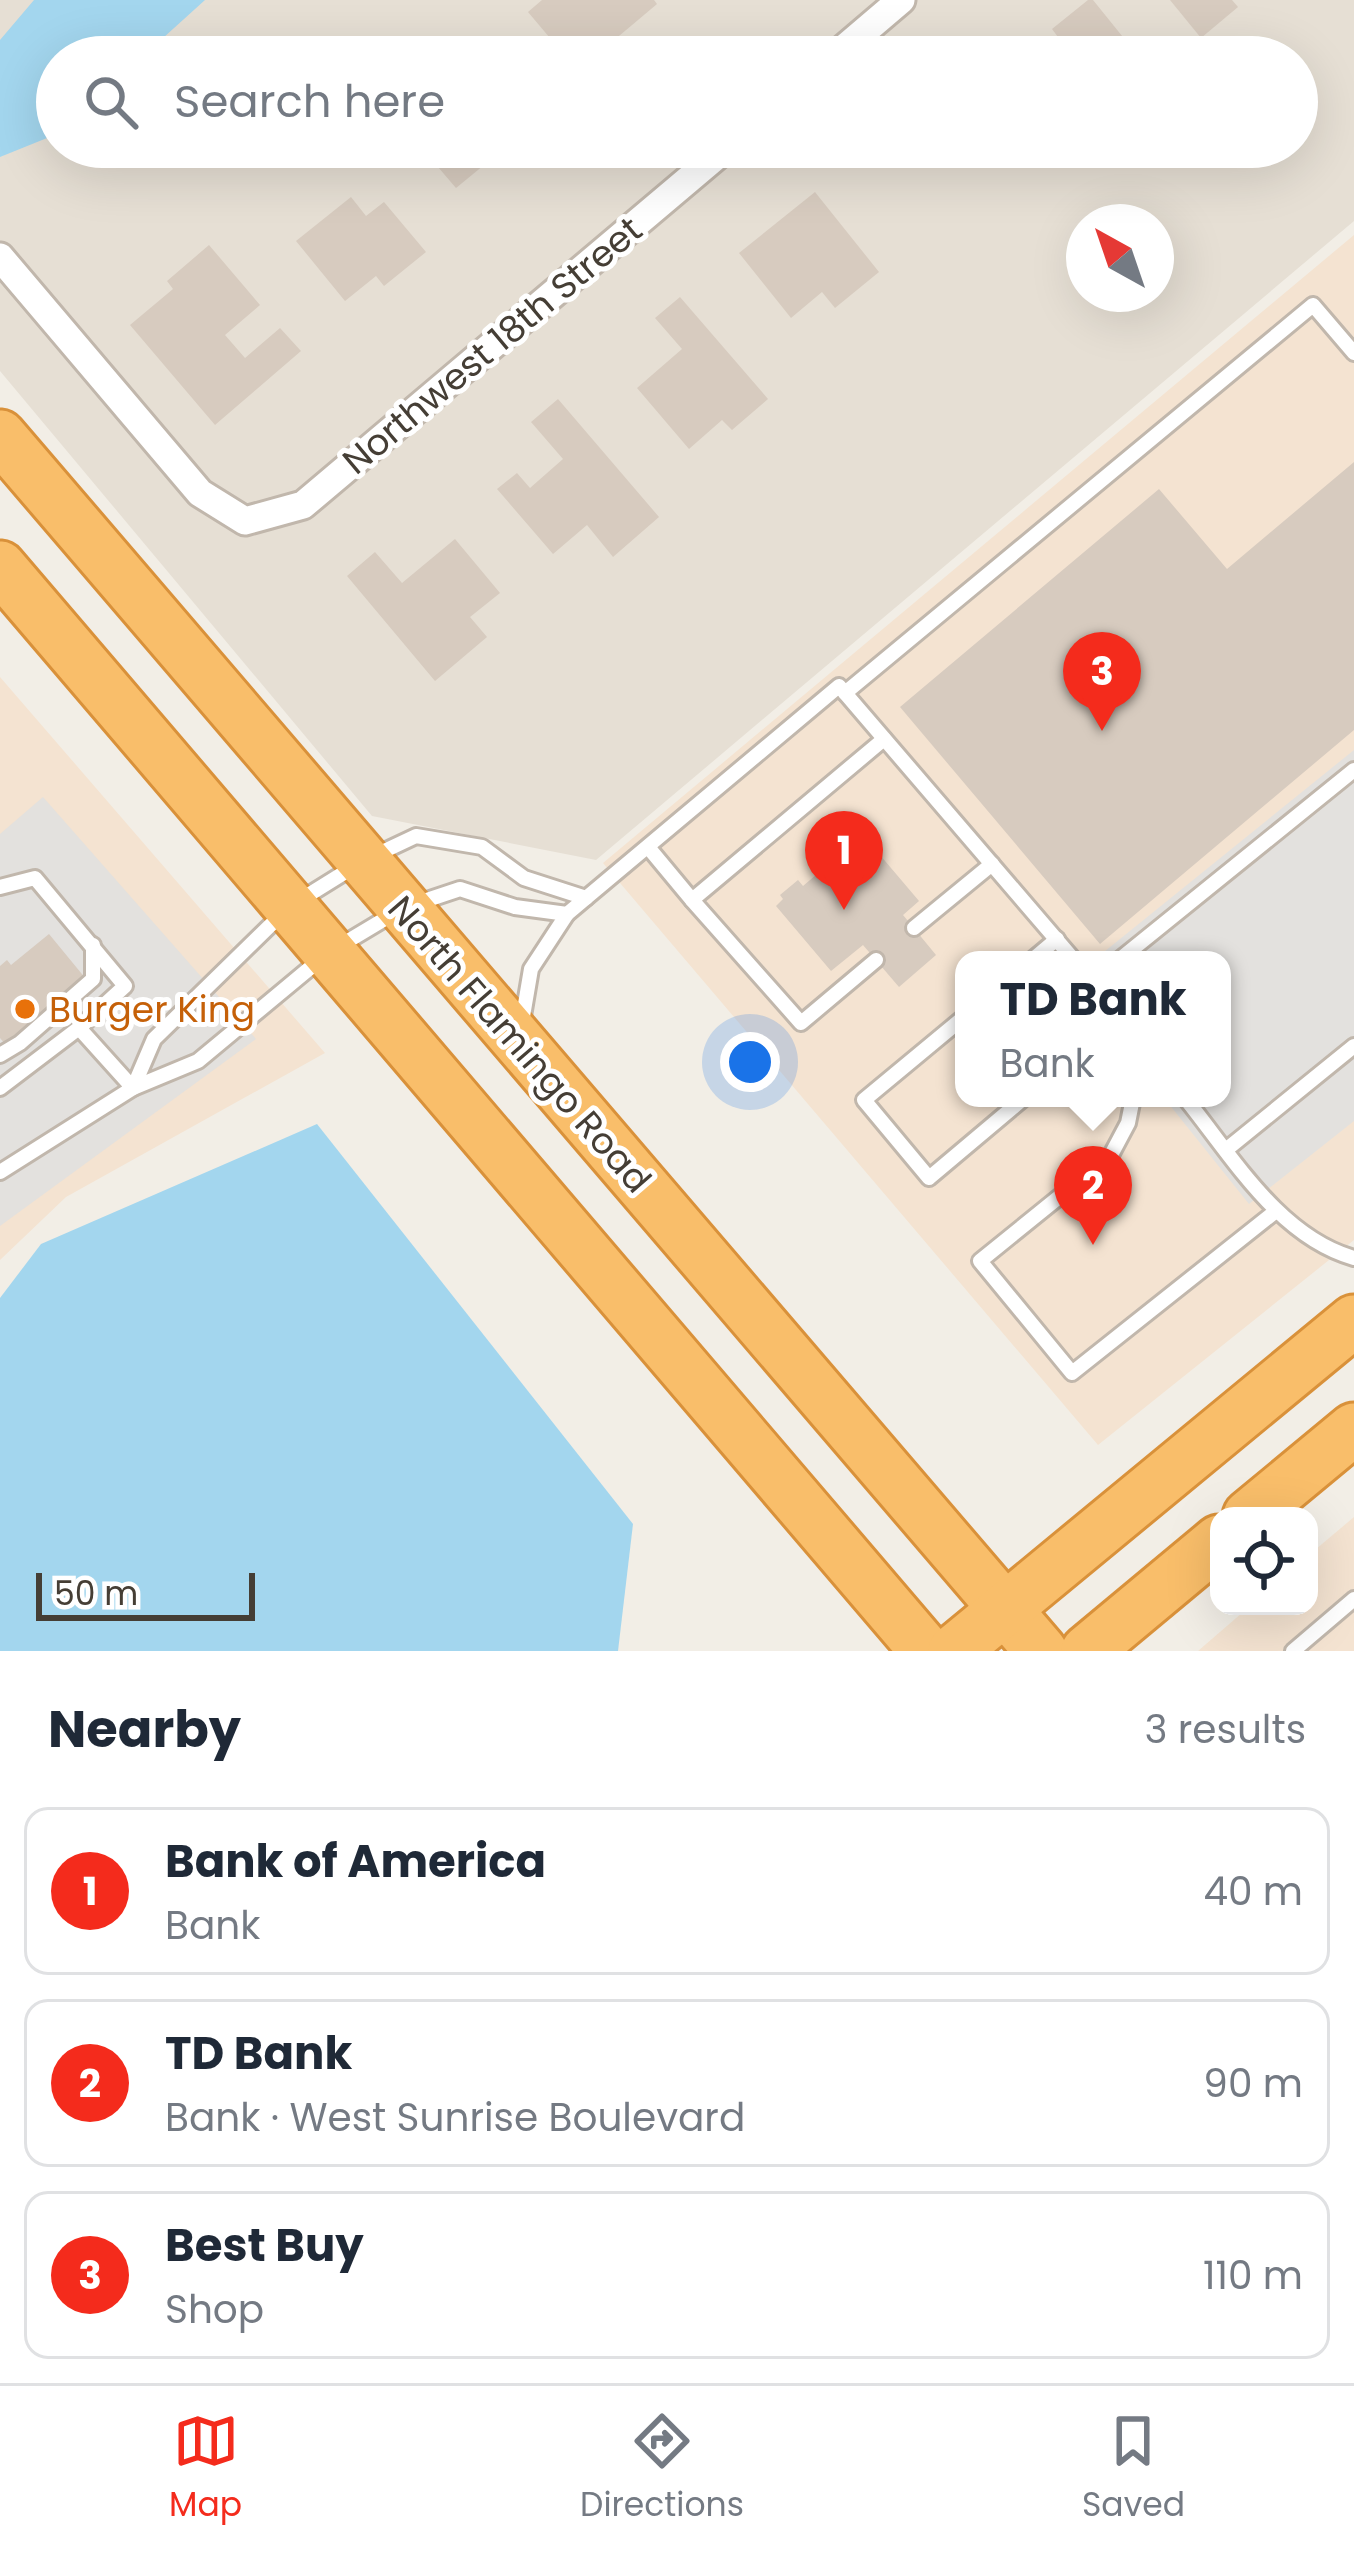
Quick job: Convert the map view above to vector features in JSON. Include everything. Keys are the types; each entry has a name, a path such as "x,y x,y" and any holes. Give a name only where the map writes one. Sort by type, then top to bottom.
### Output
{"highway":[{"name":"North Flamingo Road","path":"0,436 1041,1651"},
{"path":"0,567 926,1651"},
{"path":"954,1651 1354,1321"},
{"path":"1260,1507 1354,1429"},
{"path":"1087,1651 1210,1548"}],"street":[{"path":"859,36 901,0"},
{"name":"Northwest 18th Street","path":"0,257 200,493 245,521 303,505 702,168"}],"lane":[{"path":"845,694 1313,305 1354,352"},
{"path":"520,1045 531,969 567,914 839,686 1067,951"},
{"path":"692,900 884,739"},
{"path":"1131,951 1354,770"},
{"path":"133,1088 154,1040 289,907 363,861 416,836 482,847 524,878 586,898"},
{"path":"648,847 801,1023 876,960"},
{"path":"914,928 992,864"},
{"path":"0,887 35,878 124,986 79,1028 0,1088"},
{"path":"0,1172 133,1088 198,1061 328,952 403,908 460,889 515,907 567,914"},
{"path":"1043,951 1057,939"},
{"path":"0,1055 93,979 93,945"},
{"path":"955,1024 864,1100 929,1178 1013,1107"},
{"path":"79,1028 133,1088"},
{"path":"1227,1149 1354,1046"},
{"path":"1131,1107 1112,1155 980,1261 1072,1373 1276,1211"},
{"path":"1192,1107 1276,1211 1330,1251 1354,1258"},
{"path":"1293,1651 1354,1599"}],"shaded area":[{"path":"0,0 1354,0 1354,221 596,860 372,816 0,371"},
{"path":"1354,235 1354,1240 1098,1445 603,863"},
{"path":"0,677 325,1053 66,1197 0,1260"},
{"path":"1354,750 1354,1121 1249,1204 1171,1107 1231,1107 1231,951 1105,951"},
{"path":"43,797 256,1039 0,1226 0,834"},
{"path":"1354,1517 1354,1651 1198,1651 1240,1615 1318,1615 1318,1547"}],"water":[{"path":"34,0 205,0 165,36 36,36 36,142 0,157 0,40"},
{"path":"317,1124 633,1524 618,1651 0,1651 0,1298 41,1244"}],"building":[{"path":"542,0 654,0 657,4 619,36 548,36 528,12"},
{"path":"1093,0 1122,36 1057,36 1052,29"},
{"path":"1170,0 1232,0 1238,7 1199,36"},
{"path":"439,168 480,168 456,188"},
{"path":"815,192 879,272 835,308 822,292 791,318 739,253"},
{"path":"351,197 366,216 384,202 426,252 384,286 376,276 345,301 296,241"},
{"path":"209,245 260,305 225,335 245,358 280,328 301,351 215,425 130,325 173,289 167,281"},
{"path":"680,297 768,399 732,430 722,420 689,449 637,388 682,349 655,318"},
{"path":"558,399 659,517 613,557 587,525 553,554 497,489 517,473 530,488 563,459 531,422"},
{"path":"1354,462 1354,730 1100,944 900,707 1159,489 1227,569"},
{"path":"455,539 500,593 470,617 487,637 435,681 347,576 375,552 402,583"},
{"path":"863,835 919,901 903,915 936,955 899,987 863,945 831,971 776,906 783,899 780,895 798,880 803,886"},
{"name":"Burger King","path":"49,934 86,979 6,1045 0,1038 0,966 7,960 11,965"}],"place":[{"name":"Best Buy","path":"1102,731"},
{"name":"Bank of America","path":"844,910"},
{"name":"Burger King","path":"25,1009"},
{"name":"TD Bank","path":"1093,1245"}]}
